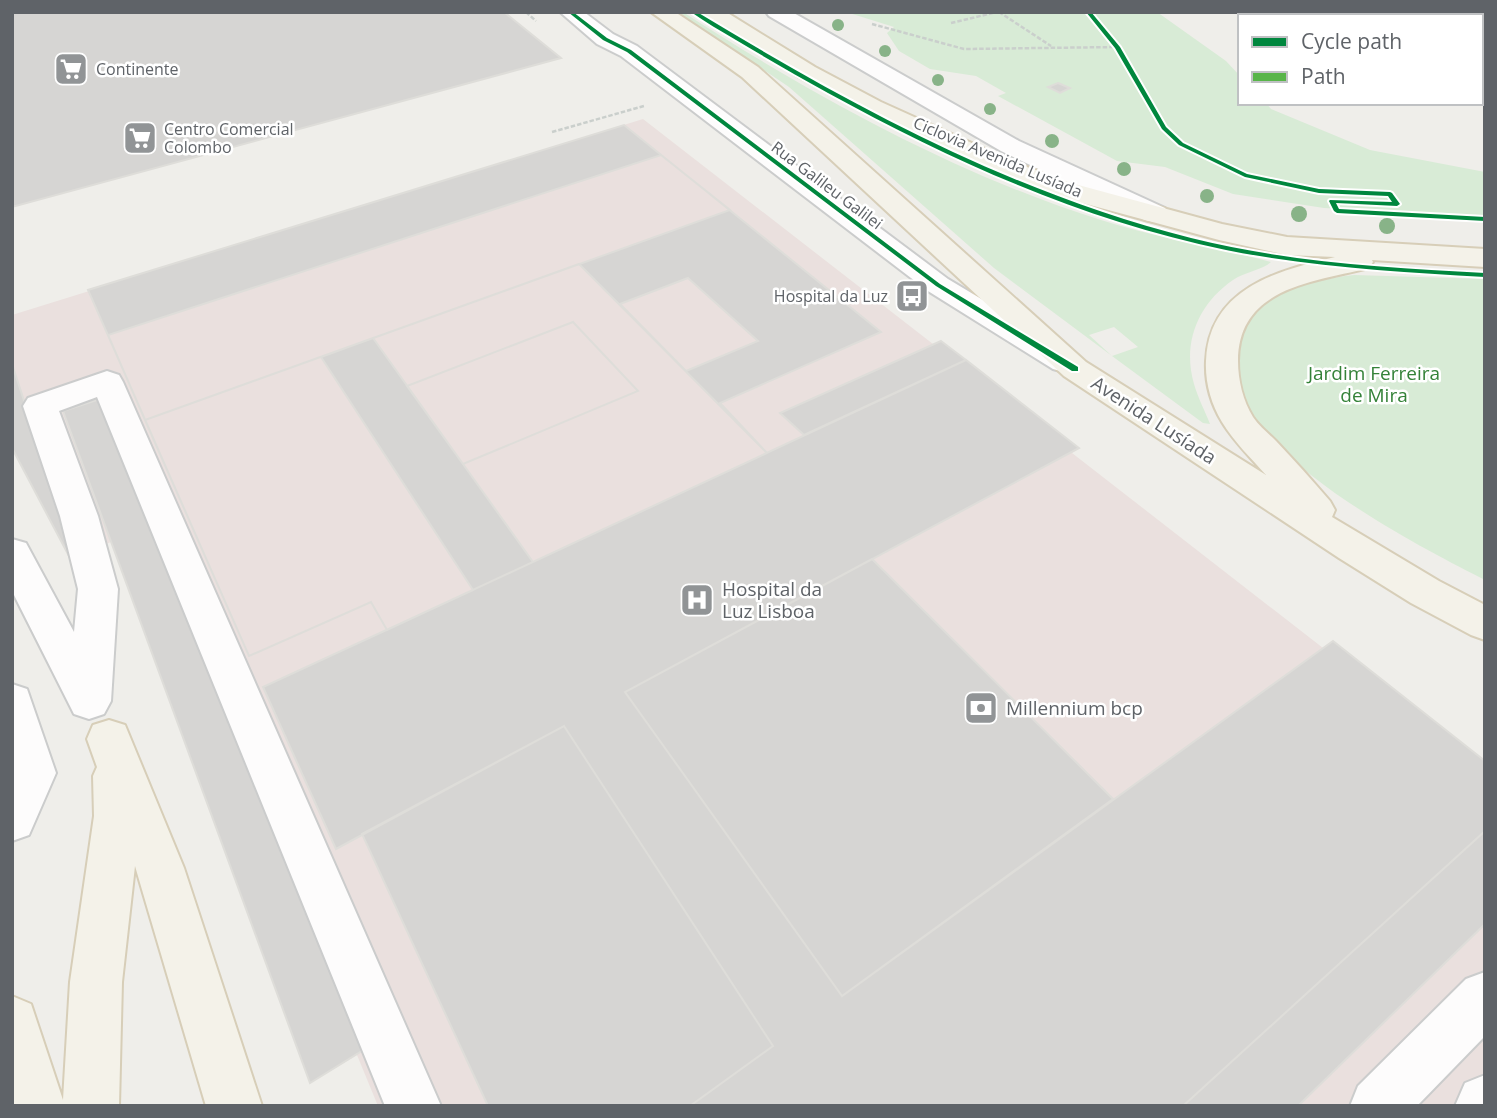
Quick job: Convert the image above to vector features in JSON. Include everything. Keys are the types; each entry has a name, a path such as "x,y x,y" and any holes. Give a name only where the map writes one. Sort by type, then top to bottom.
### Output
{"main road":[{"name":"Avenida Lusíada","path":"661,12 750,72 1075,369 1352,548 1485,624"},
{"path":"711,12 807,72 862,102 1007,169 1062,190 1219,232 1287,246 1485,258"},
{"path":"1352,548 1239,422 1224,386 1220,357 1226,331 1235,312 1258,292 1294,278 1338,266 1410,254"},
{"path":"90,1106 96,982 117,816 116,774 99,720"},
{"path":"99,720 160,868 234,1106"},
{"path":"12,1023 37,1106"}],"street":[{"name":"Rua Galileu Galilei","path":"570,12 605,39 629,51 938,285 1075,369"},
{"path":"776,12 1010,146 1155,214"},
{"path":"99,720 98,589 79,516 40,406 116,379 413,1106"},
{"path":"12,553 99,720"},
{"path":"12,702 33,773 12,820"},
{"path":"1378,1106 1485,998"}],"path":[{"path":"951,23 998,12 1052,47"},
{"path":"864,22 964,49 1117,47"},
{"path":"1110,38 1123,58"},
{"path":"552,132 644,106 636,100"}],"shaded area":[{"name":"Hospital da Luz Lisboa","path":"643,119 933,344 941,341 966,360 1079,448 1072,453 1323,648 1333,641 1485,761 1485,1106 378,1106 357,1055 310,1083 111,542 70,558 12,448 12,315"}],"green space":[{"path":"678,12 683,12 833,102 993,180 1101,220 1271,262 1237,277 1221,290 1210,301 1196,326 1190,354 1191,369 1210,424 1203,423 1112,356 994,268 789,87","holes":["1114,327 1138,347 1112,356 1089,335"]},
{"path":"846,12 1157,12 1226,61 1238,74 1238,105 1268,105 1271,109 1370,150 1485,172 1485,216 1324,208 1233,194 1165,167 1117,161 998,96 1006,93 976,76 930,69 899,51 887,33 894,27"},
{"name":"Jardim Ferreira de Mira","path":"1354,275 1485,279 1485,580 1379,522 1339,496 1301,467 1269,437 1247,406 1236,375 1236,363 1242,326 1252,313 1283,292"}],"building":[{"name":"Centro Comercial Colombo","path":"12,12 504,12 561,58 12,207"},
{"path":"1058,83 1070,88 1060,93 1048,87"},
{"path":"624,125 881,332 720,403 767,453 387,630 371,602 249,656 88,290","holes":["688,278 758,341 686,371 620,304","573,322 638,391 463,464 407,386"]},
{"path":"661,155 730,210 145,420 108,335"},
{"path":"579,264 767,453 387,630 371,602 249,656 145,420","holes":["573,322 638,391 463,464 407,386"]},
{"path":"373,338 533,562 966,360 1079,448 625,692 842,996 1333,641 1485,761 1485,831 1183,1106 690,1106 773,1046 564,726 336,849 263,687 473,590 321,357"},
{"path":"941,341 966,360 804,435 780,413"},
{"path":"12,364 75,556 70,558 12,448"},
{"path":"100,399 365,1049 310,1083 63,411"},
{"path":"872,559 1113,799 842,996 625,692"},
{"path":"564,726 773,1046 690,1106 488,1106 362,834"},
{"path":"1485,831 1485,924 1298,1106 1183,1106"}],"marked path":[{"path":"1357,12 1362,14"}],"cycle path":[{"path":"570,12 605,39 629,51 938,285 1075,369"},
{"name":"Ciclovia Avenida Lusíada","path":"693,12 811,82 933,146 996,175 1125,222 1227,248 1301,260 1485,275"},
{"path":"1088,12 1117,47 1164,128 1181,144 1245,175 1319,191 1390,194 1397,204 1332,201 1337,211 1485,219"}],"place":[{"name":"Continente","path":"71,69"},
{"name":"Centro Comercial Colombo","path":"140,138"},
{"name":"Hospital da Luz","path":"912,296"},
{"name":"Hospital da Luz Lisboa","path":"697,600"},
{"name":"Millennium bcp","path":"981,708"}]}
